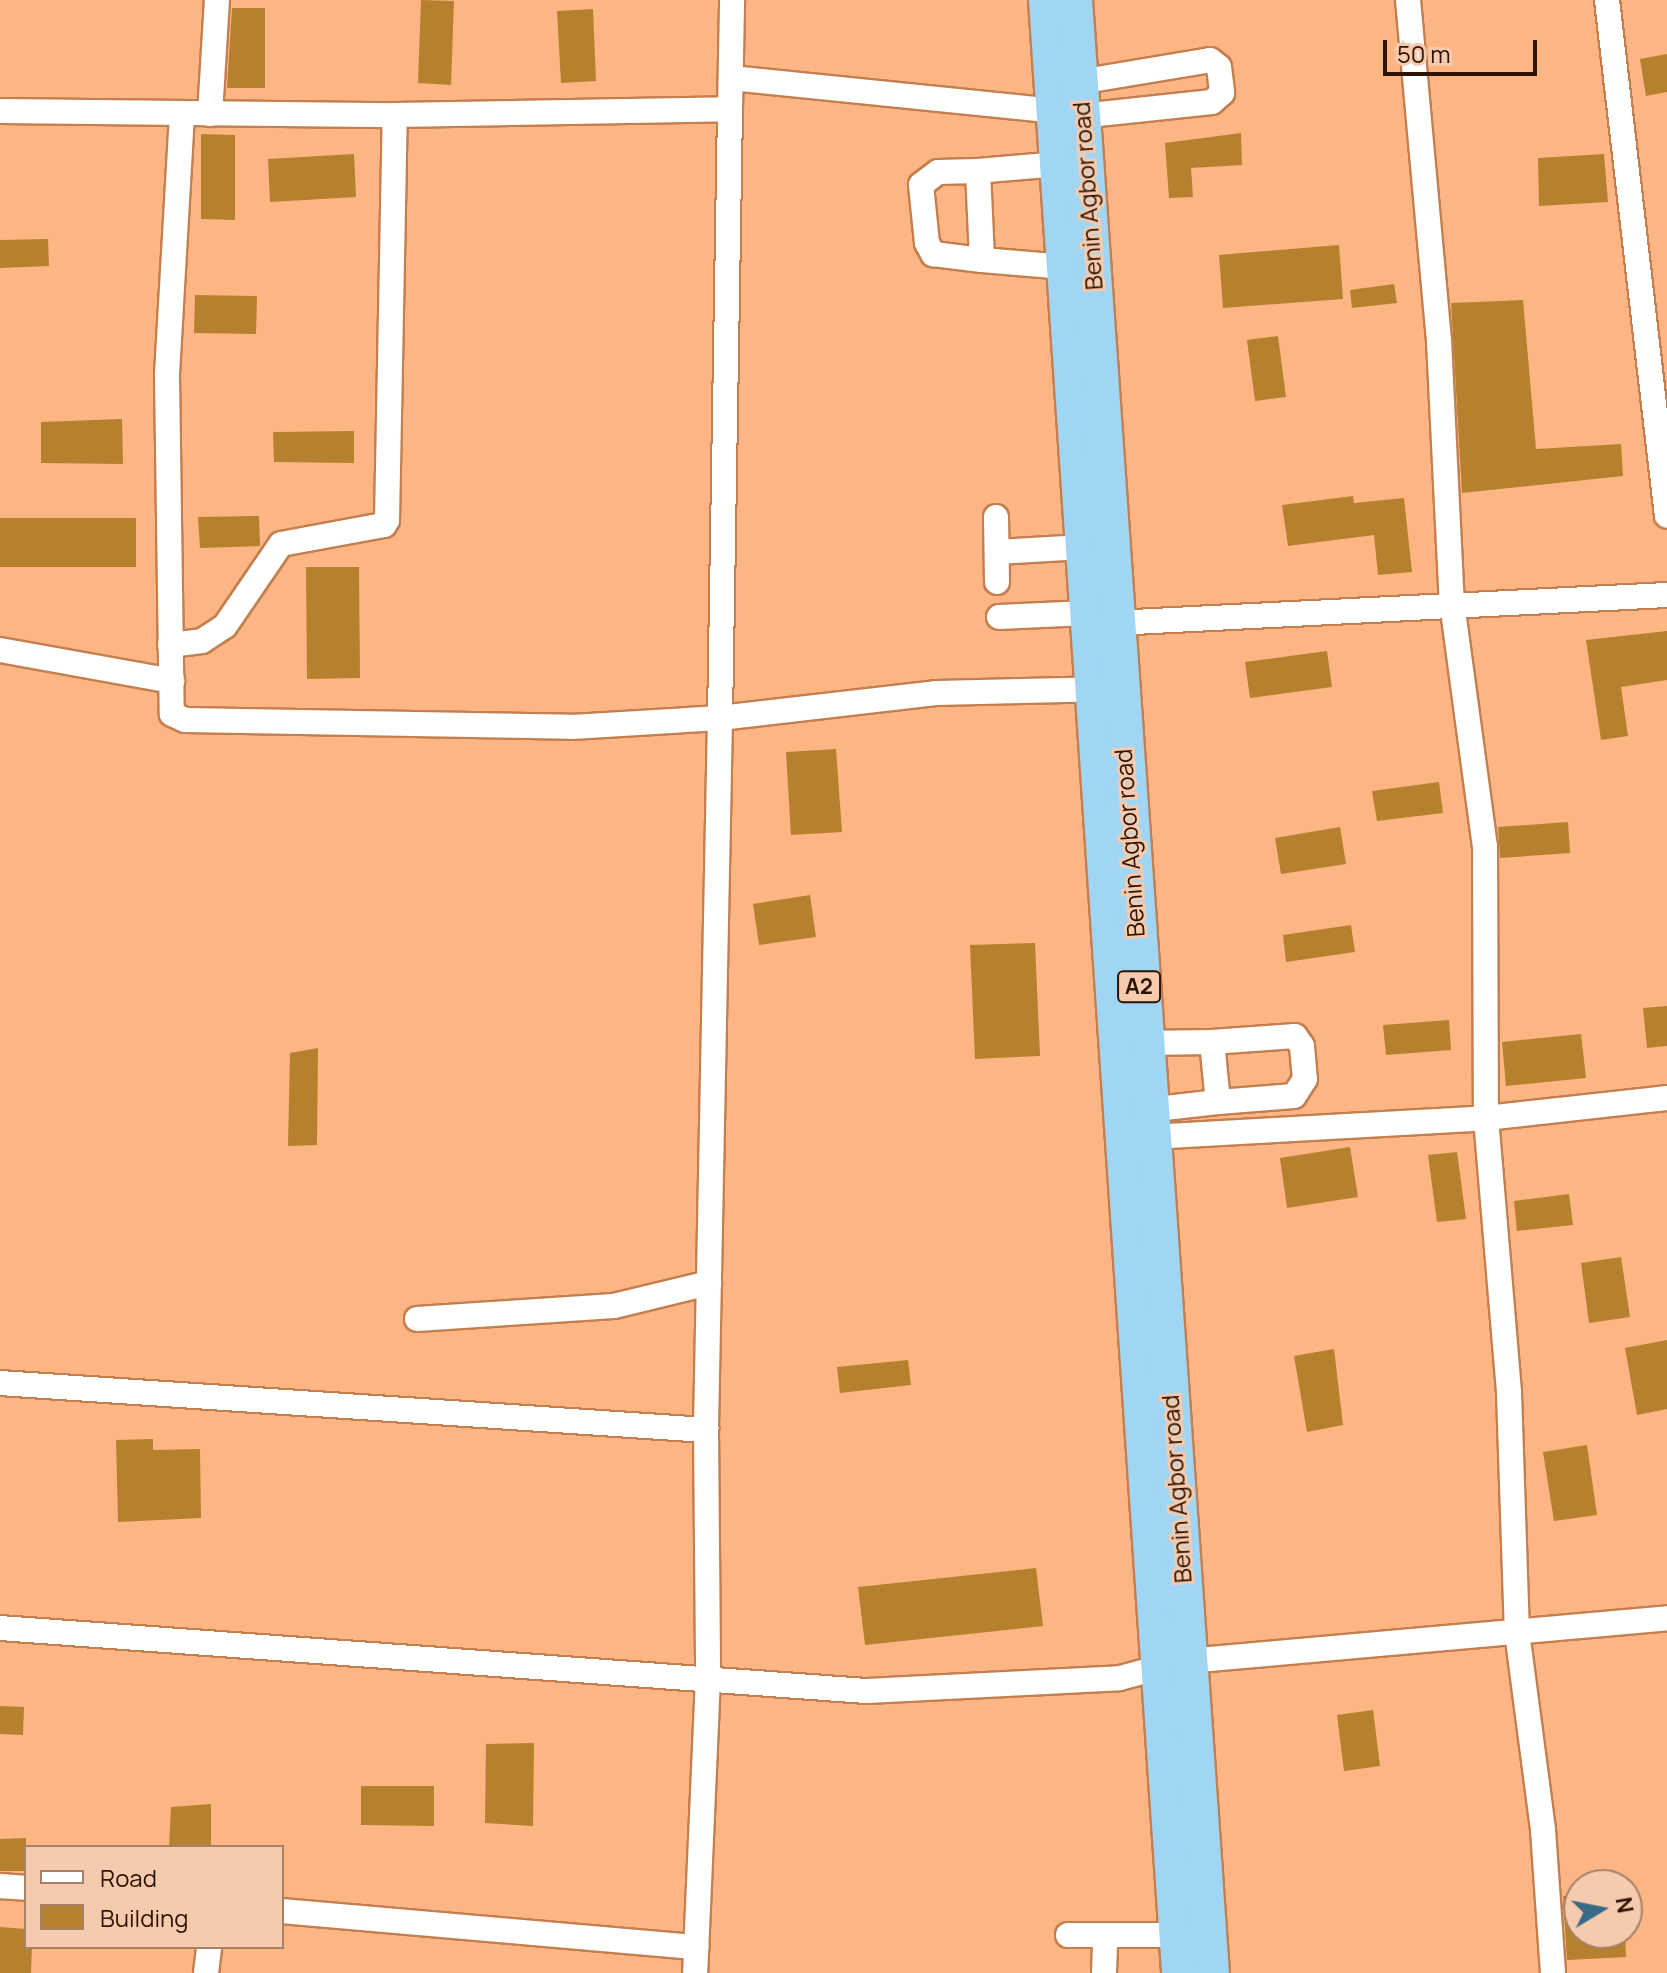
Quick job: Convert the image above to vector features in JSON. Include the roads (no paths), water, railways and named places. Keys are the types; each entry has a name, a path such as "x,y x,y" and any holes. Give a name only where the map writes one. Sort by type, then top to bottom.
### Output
{"highway":[{"name":"Benin Agbor road","path":"1047,0 1072,103 1059,164 1083,547 1100,618"},
{"name":"Benin Agbor road","path":"1074,0 1072,103 1100,618 1173,1665 1211,1973"},
{"name":"Benin Agbor road","path":"1105,689 1149,1123 1173,1665 1180,1973"}],"street":[{"path":"210,114 217,0"},
{"path":"695,1973 708,1678 706,1430 732,0"},
{"path":"1408,0 1439,341 1452,603 1485,846 1486,1118 1509,1393 1517,1632 1543,1830 1553,1973"},
{"path":"1607,0 1667,516"},
{"path":"731,78 1072,103 1212,102 1222,93 1219,67 1210,60 1072,103"},
{"path":"0,111 395,115 730,109"},
{"path":"182,114 167,375 172,714 185,720 572,727 720,718 936,693 1105,689"},
{"path":"170,645 202,641 225,626 281,544 384,525 387,520 395,115"},
{"path":"1059,164 938,172 921,185 927,243 933,254 1065,267"},
{"path":"978,171 982,260"},
{"path":"996,517 997,582"},
{"path":"997,552 1083,547"},
{"path":"999,617 1100,618 1667,595"},
{"path":"0,650 172,681"},
{"path":"1143,1043 1295,1036 1302,1046 1305,1079 1294,1096 1218,1102 1149,1123"},
{"path":"1212,1042 1218,1102"},
{"path":"1149,1123 1486,1118 1667,1098"},
{"path":"417,1319 614,1306 709,1283"},
{"path":"0,1383 706,1430"},
{"path":"0,1628 867,1691 1120,1678 1173,1665 1667,1618"},
{"path":"0,1886 24,1888"},
{"path":"284,1911 696,1947"},
{"path":"1068,1935 1177,1935"},
{"path":"1104,1973 1105,1935"},
{"path":"206,1973 209,1949"}]}
